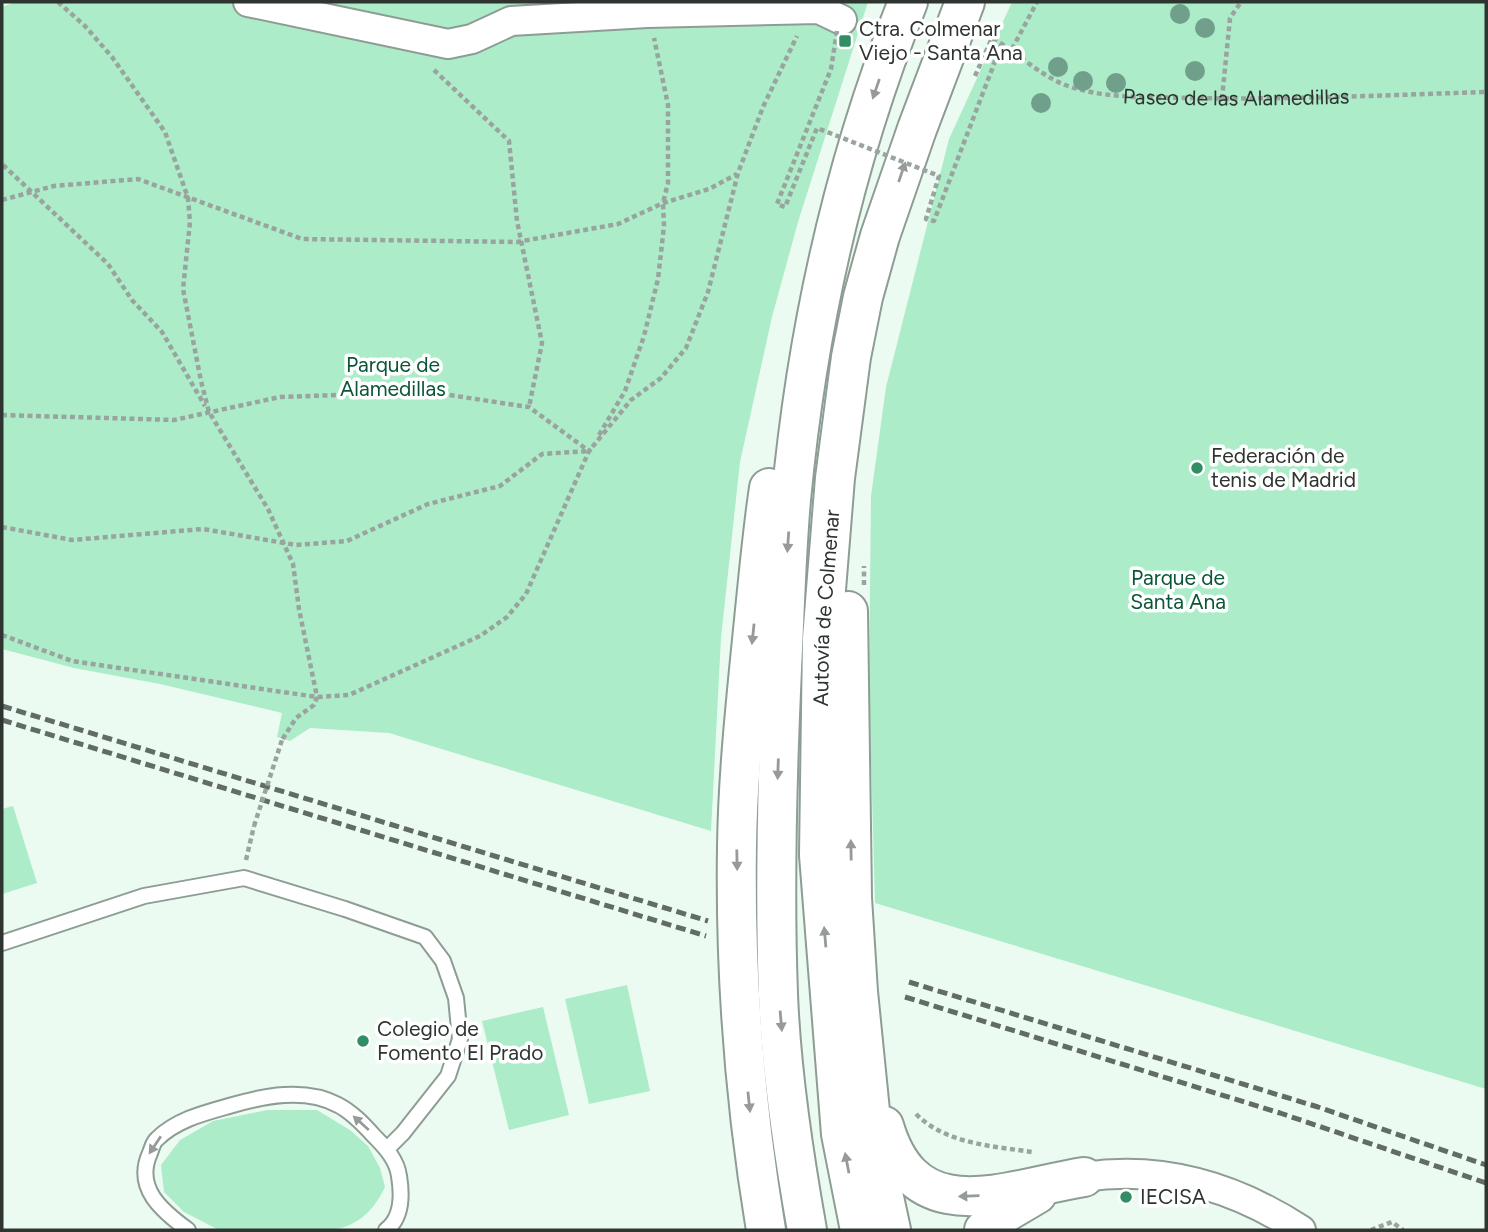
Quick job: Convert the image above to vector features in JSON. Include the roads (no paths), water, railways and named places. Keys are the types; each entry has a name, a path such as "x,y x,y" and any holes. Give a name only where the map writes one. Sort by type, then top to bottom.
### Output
{"highway":[{"name":"Autovía de Colmenar","path":"807,1230 791,1140 778,996 777,797 791,501 813,328 855,152 908,2"},
{"name":"Autovía de Colmenar","path":"860,1230 841,1134 819,855 822,639 835,478 851,357 863,297 880,236 965,2"},
{"path":"880,236 873,345 857,450 850,519 849,763 852,898 858,992 874,1151 891,1230"},
{"path":"766,1230 746,1079 741,1009 737,846 762,530 786,396 813,328"},
{"path":"858,992 875,1095 886,1134 896,1157 908,1174 936,1194 954,1197 981,1196 1084,1177"},
{"path":"984,1230 1020,1202 1084,1177"}],"street":[{"path":"248,2 448,44 472,39 511,21 647,13 832,20"},
{"path":"1084,1177 1143,1174 1202,1184 1249,1200 1301,1230"}],"lane":[{"path":"2,943 144,896 244,878 425,937 443,961 456,998 460,1039 448,1076 387,1149"},
{"path":"188,1230 168,1216 148,1189 144,1166 155,1140 176,1125 198,1115 260,1097 304,1094 338,1104 362,1123 387,1149 399,1173 401,1202 390,1229"}],"railway":[{"path":"2,706 708,921"},
{"path":"2,720 706,936"},
{"path":"909,982 1318,1107 1486,1165"},
{"path":"905,997 1280,1113 1486,1183"}],"place":[{"name":"Ctra. Colmenar Viejo - Santa Ana","path":"845,41"},
{"name":"Federación de tenis de Madrid","path":"1197,468"},
{"name":"Colegio de Fomento El Prado","path":"363,1041"},
{"name":"IECISA","path":"1126,1197"}],"park label":[{"name":"Parque de Alamedillas","path":"393,377"},
{"name":"Parque de Santa Ana","path":"1178,590"}]}
